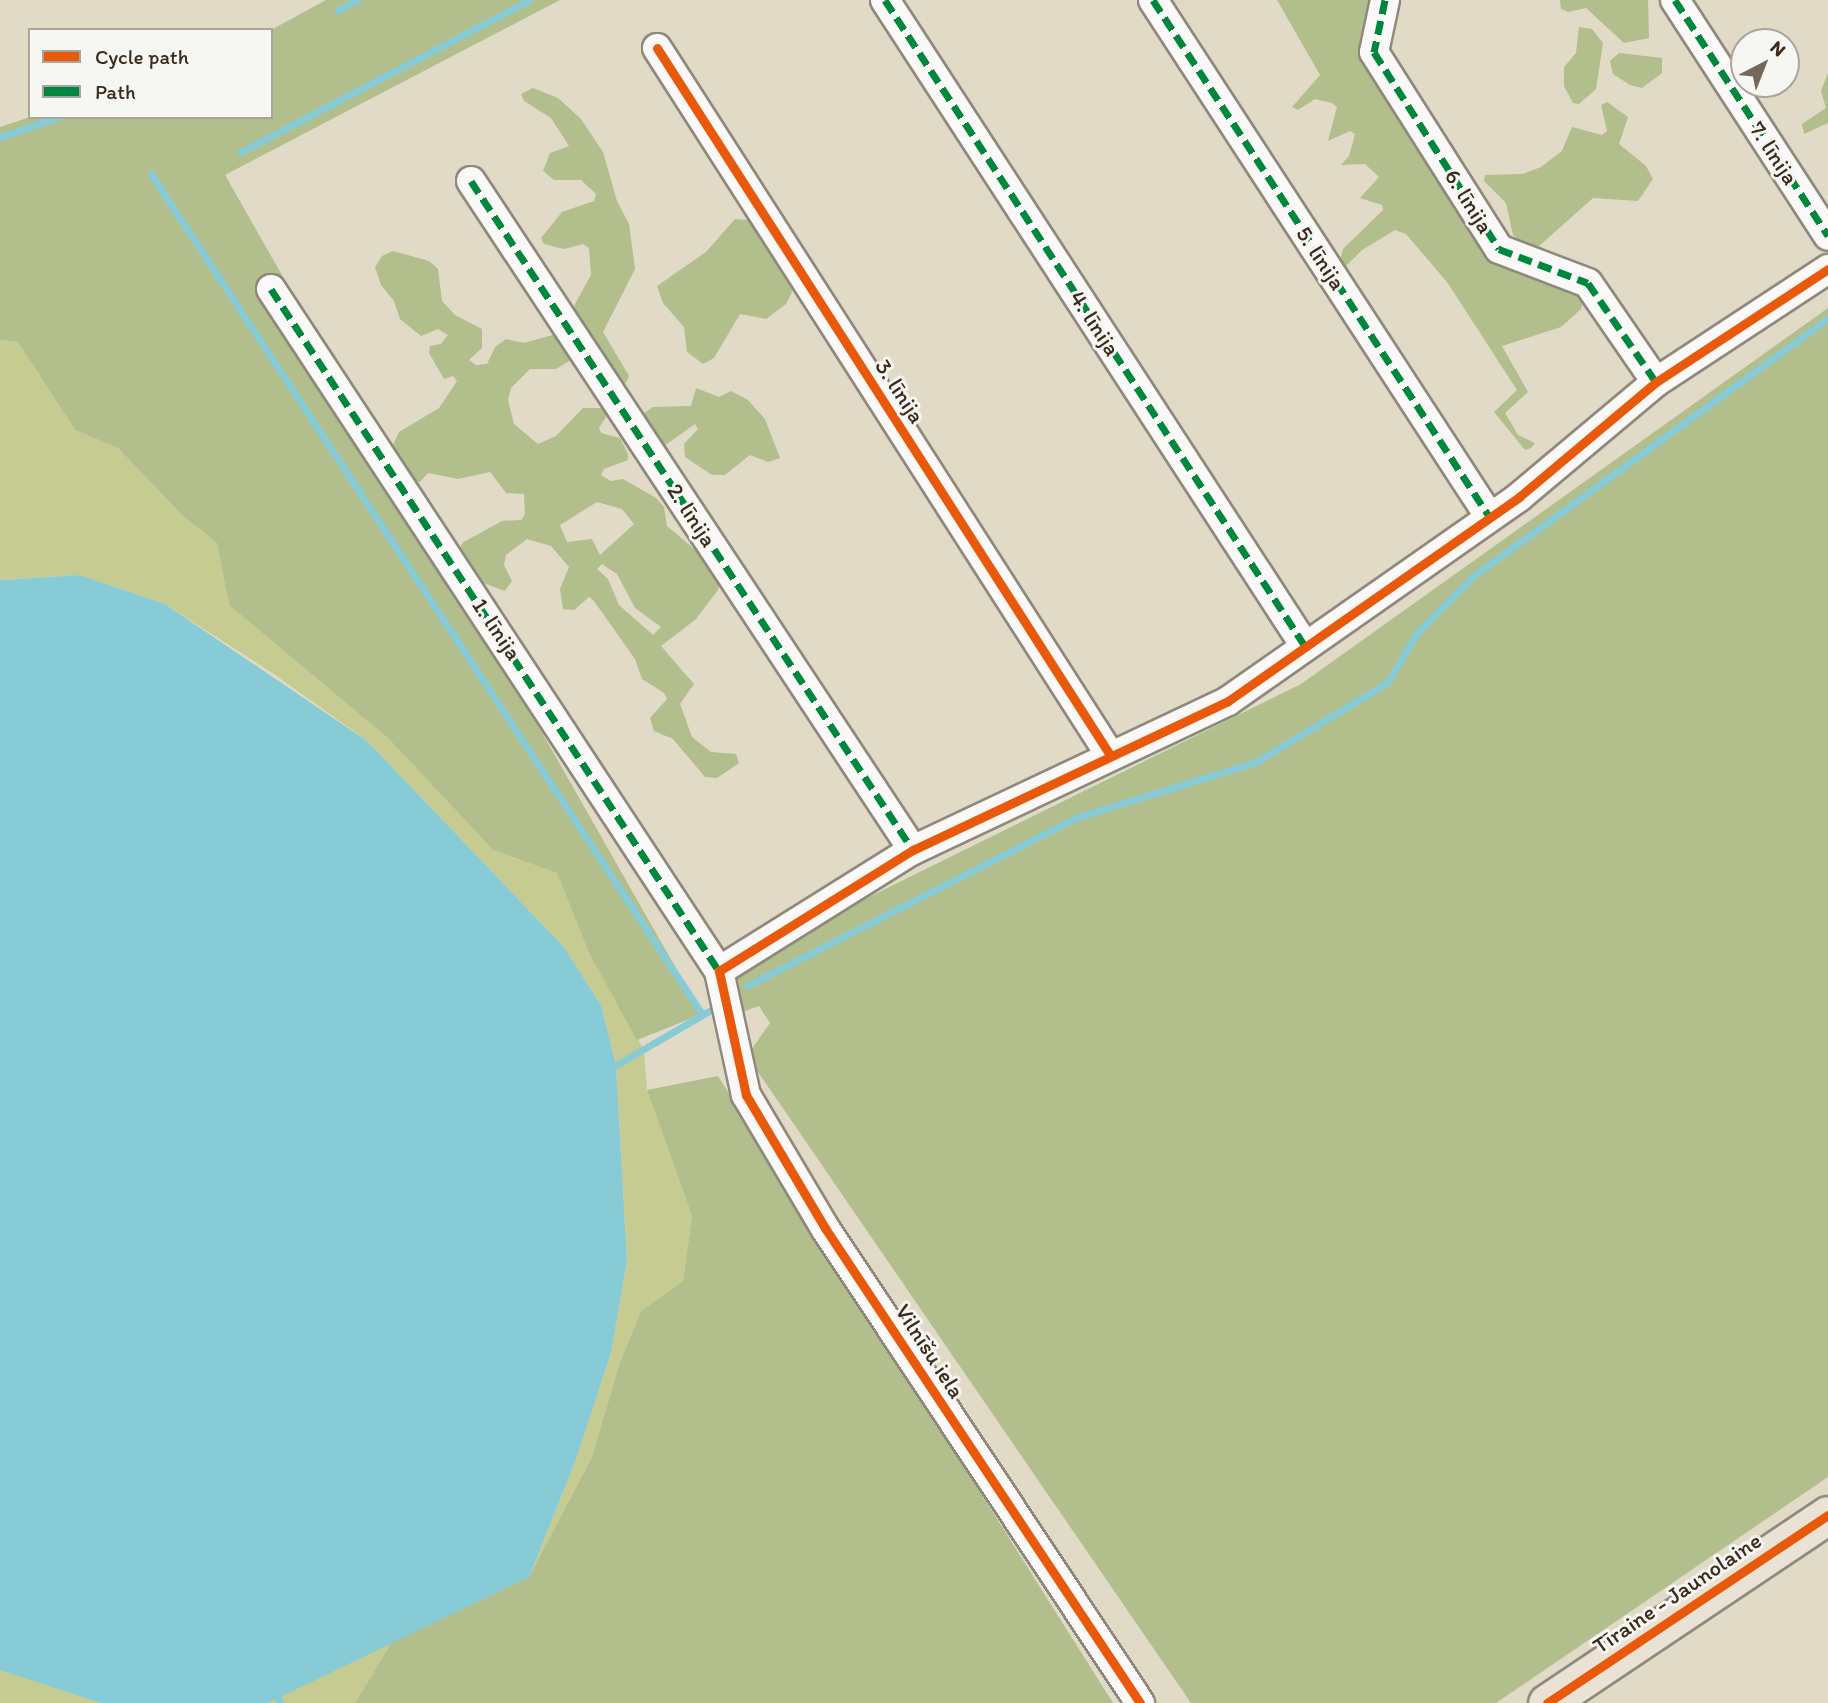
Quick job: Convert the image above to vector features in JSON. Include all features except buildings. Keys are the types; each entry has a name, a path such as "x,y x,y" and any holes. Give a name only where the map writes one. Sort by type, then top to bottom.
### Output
{"main road":[{"name":"Tīraine - Jaunolaine","path":"1547,1703 1828,1515"}],"street":[{"name":"4. līnija","path":"885,0 1304,646"},
{"name":"5. līnija","path":"1153,0 1489,516"},
{"name":"6. līnija","path":"1385,0 1374,52 1499,249 1588,283 1656,382"},
{"name":"7. līnija","path":"1675,0 1828,236"},
{"name":"3. līnija","path":"657,48 1110,755"},
{"name":"2. līnija","path":"471,180 913,850"},
{"path":"719,971 913,850 1228,701 1519,497 1656,382 1828,269"},
{"name":"1. līnija","path":"271,289 719,971"},
{"name":"Vilnīšu iela","path":"719,971 746,1095 825,1228 1140,1703"}],"green space":[{"path":"326,0 560,0 225,175 702,1014 637,1040 589,953 557,873 493,850 389,739 229,605 217,543 183,516 118,448 75,430 18,342 0,340 0,127 28,118 273,119 273,29"},
{"path":"1277,0 1381,0 1371,22 1421,135 1543,279 1585,295 1581,309 1561,327 1502,346 1528,392 1505,413 1518,435 1535,443 1531,448 1525,450 1494,412 1517,390 1447,282 1406,234 1395,230 1362,250 1344,268 1339,265 1343,249 1383,210 1382,205 1360,198 1379,177 1365,164 1341,165 1349,156 1355,134 1350,131 1328,141 1337,107 1315,99 1298,110 1292,107 1320,75"},
{"path":"1560,0 1648,0 1649,38 1624,43 1586,8 1568,12 1561,9"},
{"path":"1579,27 1592,29 1603,43 1596,89 1579,104 1573,103 1564,86 1564,67 1576,53"},
{"path":"1619,53 1662,58 1662,73 1642,88 1630,85 1613,74 1610,61"},
{"path":"1828,73 1828,123 1804,134 1802,124 1826,108 1821,91"},
{"path":"533,88 558,98 581,119 603,152 617,201 629,224 635,269 603,332 629,376 626,383 620,382 573,324 575,304 591,275 589,248 583,244 564,249 544,244 541,238 562,212 594,201 596,194 581,180 554,180 543,171 550,153 569,146 551,118 524,101 521,94"},
{"path":"1607,102 1628,117 1619,144 1646,166 1653,179 1638,201 1593,198 1538,247 1522,244 1513,235 1506,203 1484,181 1485,175 1523,174 1541,167 1562,151 1572,127 1602,135 1607,131 1601,105"},
{"path":"735,219 748,220 762,234 795,286 786,304 766,319 740,314 714,358 703,364 687,352 684,327 663,303 657,286 706,252"},
{"path":"393,251 429,261 438,269 442,301 455,315 482,329 482,348 469,360 476,365 487,364 495,347 506,339 524,343 556,334 576,357 556,369 530,369 511,388 508,400 514,424 538,444 556,436 583,408 604,408 609,412 599,428 601,433 620,438 628,460 604,469 601,475 611,481 623,479 656,498 664,507 667,526 711,563 720,580 718,590 696,619 661,646 694,684 680,704 692,737 711,752 736,754 739,763 717,778 705,777 673,739 654,731 650,718 667,699 664,693 642,679 635,659 594,601 589,597 574,610 563,609 560,589 569,567 551,546 527,539 506,555 504,565 512,581 505,591 481,582 460,549 462,543 502,521 521,520 525,514 524,494 506,493 490,472 458,479 428,473 420,482 414,481 391,449 399,432 439,408 457,381 453,376 444,379 429,353 430,346 441,344 448,335 438,329 421,336 400,319 394,301 381,285 375,267 382,256","holes":["597,502 622,509 634,524 600,555 592,539 567,542 560,525","602,564 617,574 635,608 661,627 653,635 619,605 608,579 597,569"]},
{"path":"1828,308 1828,1477 1496,1703 1191,1703 747,1056 770,1023 759,1006 740,1013 719,971 1301,684"},
{"path":"0,340 18,342 75,430 118,448 183,516 217,543 229,605 389,739 493,850 557,873 589,953 644,1050 647,1090 692,1216 683,1281 641,1311 620,1362 592,1457 529,1577 575,1462 611,1353 627,1261 616,1065 601,1005 563,946 367,741 274,674 165,604 80,575 0,580"},
{"path":"696,388 719,397 731,391 748,400 765,419 780,458 768,462 750,455 725,475 712,475 685,457 684,444 698,429 695,424 664,446 653,440 643,414 653,407 691,406"},
{"path":"718,1076 1113,1703 355,1703 393,1640 529,1577 592,1457 620,1362 641,1311 683,1281 692,1216 647,1090"},
{"path":"393,1640 355,1703 268,1703 364,1653"},
{"path":"0,1670 10,1670 101,1703 0,1703"}],"water":[{"path":"80,575 165,604 367,741 563,946 601,1005 616,1065 627,1261 611,1353 575,1462 529,1577 268,1703 101,1703 0,1670 0,580"}],"waterway":[{"path":"338,10 357,0"},
{"path":"241,152 529,0"},
{"path":"0,137 53,119"},
{"path":"151,174 702,1014"},
{"path":"747,986 1075,818 1256,762 1388,682 1416,634 1472,577 1828,318"},
{"path":"616,1065 711,1010"},
{"path":"278,1698 281,1703"}],"marked path":[{"path":"885,0 1305,646"},
{"path":"1153,0 1489,516"},
{"path":"1385,0 1374,52 1499,249 1588,283 1656,382"},
{"path":"1675,0 1828,236"},
{"path":"471,181 913,850"},
{"path":"271,289 719,971"}],"cycle path":[{"path":"657,48 1110,755"},
{"path":"1140,1703 825,1228 746,1095 719,971 913,850 1228,701 1519,497 1656,382 1828,269"},
{"path":"1547,1703 1828,1515"}]}
